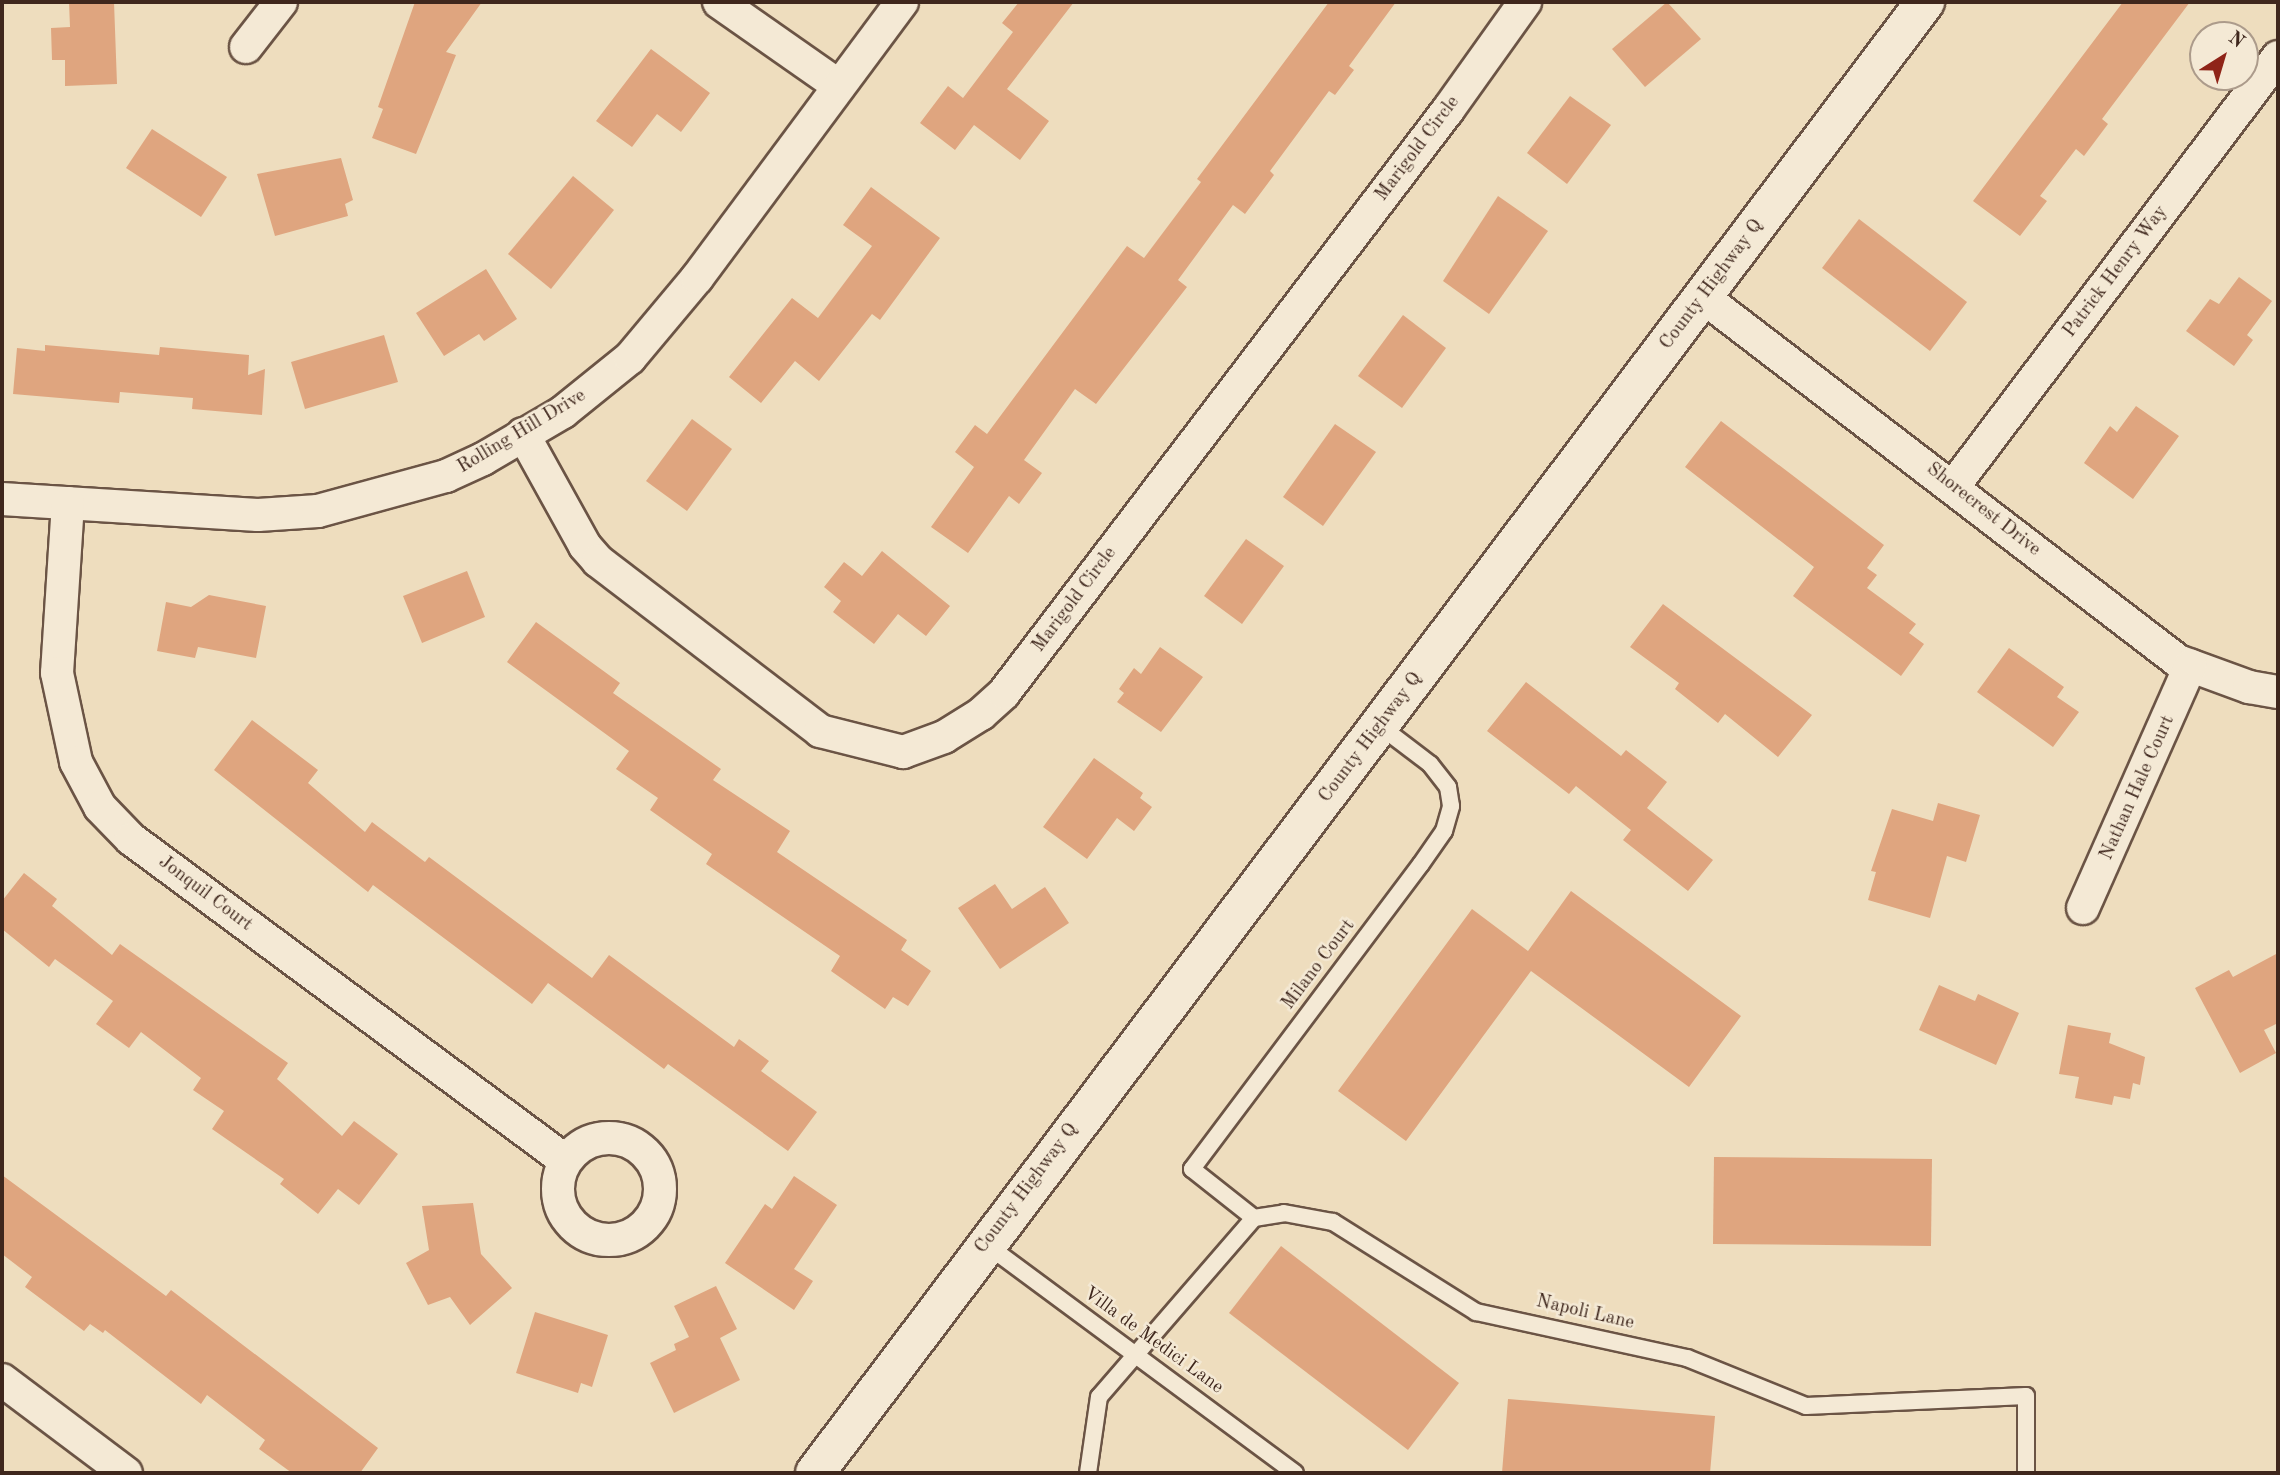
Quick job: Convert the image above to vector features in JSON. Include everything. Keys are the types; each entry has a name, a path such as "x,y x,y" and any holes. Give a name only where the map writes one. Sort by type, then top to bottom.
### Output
{"main road":[{"name":"County Highway Q","path":"815,1473 985,1243 1380,726 1925,2"}],"street":[{"path":"246,47 281,2"},
{"path":"719,2 839,86"},
{"name":"Rolling Hill Drive","path":"2,499 258,515 318,511 446,476 523,435 563,412 631,358 697,278 902,2"},
{"name":"Marigold Circle","path":"523,435 585,546 598,561 820,732 903,752 944,737 981,714 1004,693 1448,110 1525,2"},
{"name":"Patrick Henry Way","path":"1953,487 2278,57"},
{"name":"Shorecrest Drive","path":"1703,297 2190,666 2278,692"},
{"name":"Jonquil Court","path":"68,503 57,673 76,762 100,807 131,839 566,1161"},
{"name":"Nathan Hale Court","path":"2083,908 2190,666"},
{"path":"2,1380 126,1473"}],"lane":[{"name":"Milano Court","path":"1254,1218 1192,1169 1421,864 1444,831 1451,806 1448,787 1430,764 1380,726"},
{"name":"Napoli Lane","path":"1254,1218 1296,1214 1333,1222 1476,1312 1687,1358 1806,1406 2026,1396 2026,1473"},
{"path":"1087,1473 1099,1397 1138,1356 1254,1218"},
{"name":"Villa de Medici Lane","path":"985,1243 1295,1473"}],"building":[{"path":"69,2 114,2 117,84 65,86 65,60 52,60 51,28 70,27"},
{"path":"415,2 482,2 446,52 456,55 416,154 372,138 383,109 378,107"},
{"path":"1019,2 1074,2 1007,89 1049,121 1020,160 974,125 955,150 920,123 948,86 963,98 1013,32 1002,23"},
{"path":"1329,2 1396,2 1349,66 1354,70 1335,95 1329,91 1270,171 1274,175 1245,214 1233,205 1178,280 1187,287 1096,404 1075,389 1024,460 1042,473 1019,504 1009,496 968,553 931,527 974,467 955,452 975,425 987,434 1127,246 1144,258 1201,182 1197,179"},
{"path":"1667,2 1701,39 1645,87 1612,49"},
{"path":"2123,2 2190,2 2102,119 2108,124 2084,156 2076,149 2040,196 2047,201 2020,236 1973,201"},
{"path":"651,49 710,93 681,132 657,114 632,147 596,121"},
{"path":"1570,96 1611,125 1567,184 1527,153"},
{"path":"152,129 227,177 201,217 126,168"},
{"path":"341,158 353,200 345,204 348,216 275,236 257,174"},
{"path":"573,176 614,210 551,289 508,254"},
{"path":"871,187 940,238 880,320 872,314 819,381 795,361 761,403 729,377 792,298 818,318 872,246 843,225"},
{"path":"1498,196 1548,231 1489,314 1443,281"},
{"path":"1859,219 1967,302 1930,351 1822,268"},
{"path":"486,269 517,319 484,341 479,334 444,356 416,313"},
{"path":"2239,277 2272,301 2247,335 2253,340 2234,366 2186,331 2210,299 2219,304"},
{"path":"1403,315 1446,348 1402,408 1358,376"},
{"path":"384,335 398,382 305,409 291,362"},
{"path":"45,345 159,355 160,347 249,355 248,375 265,369 262,415 192,409 193,398 120,392 119,403 13,394 17,348 45,351"},
{"path":"2136,406 2179,436 2133,499 2084,463 2110,426 2117,432"},
{"path":"692,419 732,449 687,511 646,481"},
{"path":"1721,421 1884,545 1867,568 1877,575 1867,588 1916,624 1909,633 1924,644 1901,676 1793,596 1814,567 1685,467"},
{"path":"1335,424 1376,452 1323,526 1283,497"},
{"path":"1246,539 1284,566 1242,624 1204,596"},
{"path":"882,551 950,606 926,636 898,614 874,644 833,612 841,601 824,587 844,562 862,576"},
{"path":"467,571 485,617 422,643 403,596"},
{"path":"209,595 266,606 256,658 198,647 195,658 157,651 166,602 191,607"},
{"path":"1663,604 1812,715 1778,757 1725,714 1718,723 1675,689 1679,683 1630,647"},
{"path":"536,622 620,683 613,693 721,769 713,780 790,831 777,852 907,940 901,950 931,971 908,1006 893,997 885,1009 831,971 840,956 706,864 712,854 650,810 658,798 616,769 629,751 507,662"},
{"path":"1160,647 1203,677 1161,732 1117,702 1124,693 1119,689 1134,668 1141,674"},
{"path":"2009,648 2064,687 2057,697 2079,712 2053,747 1977,692"},
{"path":"1526,682 1621,756 1626,750 1667,782 1647,808 1713,860 1688,891 1623,840 1631,830 1576,786 1569,794 1487,731"},
{"path":"252,720 318,770 308,783 365,832 372,822 425,862 429,857 592,978 609,955 734,1047 739,1039 769,1061 761,1071 817,1112 788,1151 668,1064 664,1069 548,983 532,1004 373,885 368,892 214,770"},
{"path":"1094,758 1143,793 1140,798 1152,807 1134,831 1117,818 1087,859 1043,827"},
{"path":"1938,803 1980,815 1966,862 1947,856 1930,918 1868,900 1876,872 1871,871 1892,809 1933,821"},
{"path":"24,873 57,899 52,906 112,955 120,944 288,1063 277,1079 342,1136 354,1121 398,1154 359,1205 338,1189 318,1214 280,1184 284,1179 212,1129 224,1111 193,1090 201,1078 141,1032 129,1048 96,1024 113,1001 55,959 49,967 2,929 2,901"},
{"path":"995,884 1012,909 1045,887 1069,923 1000,969 958,908"},
{"path":"1571,891 1741,1016 1689,1087 1531,971 1406,1141 1338,1091 1472,909 1528,951"},
{"path":"2278,953 2278,1023 2264,1030 2276,1053 2240,1073 2195,988 2229,970 2233,977"},
{"path":"1939,985 1975,1001 1978,994 2019,1013 1996,1065 1919,1030"},
{"path":"2068,1025 2111,1033 2109,1043 2145,1057 2140,1085 2133,1083 2130,1099 2114,1096 2112,1105 2075,1098 2079,1077 2059,1074"},
{"path":"1714,1157 1932,1159 1931,1246 1713,1244"},
{"path":"2,1175 166,1296 171,1290 378,1448 360,1473 292,1473 259,1449 265,1440 207,1395 201,1404 105,1330 103,1333 90,1324 84,1331 25,1287 32,1277 2,1254"},
{"path":"794,1176 837,1205 794,1269 813,1281 794,1310 725,1263 765,1204 772,1209"},
{"path":"473,1203 481,1254 512,1288 470,1325 450,1297 428,1305 406,1263 429,1250 422,1206"},
{"path":"1281,1246 1459,1383 1408,1450 1229,1313"},
{"path":"716,1286 737,1329 720,1338 740,1380 674,1413 650,1363 676,1350 674,1344 689,1337 674,1306"},
{"path":"535,1312 608,1335 592,1387 581,1383 578,1393 516,1373"},
{"path":"1508,1399 1715,1416 1710,1473 1502,1473"}]}
